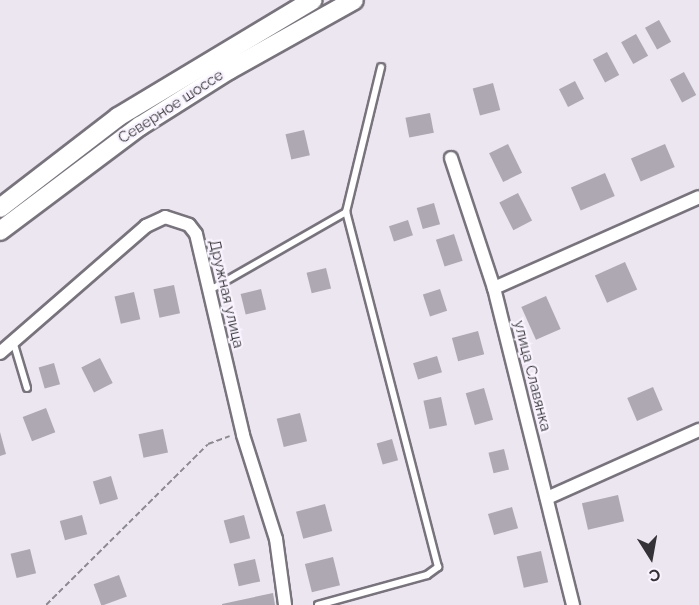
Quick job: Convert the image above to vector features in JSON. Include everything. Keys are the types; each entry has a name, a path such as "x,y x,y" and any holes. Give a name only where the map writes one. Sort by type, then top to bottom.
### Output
{"main road":[{"name":"Северное шоссе","path":"0,208 118,117 313,0"},
{"name":"Северное шоссе","path":"0,231 140,126 228,70 354,0"}],"street":[{"name":"улица Славянка","path":"451,158 494,288 573,605"},
{"path":"494,288 699,197"},
{"name":"Дружная улица","path":"0,353 146,226 165,217 178,219 196,234 243,435 276,539 285,605"},
{"path":"547,498 699,430"}],"lane":[{"path":"318,605 427,575 438,567 346,212 381,67"},
{"path":"210,290 346,212"},
{"path":"13,341 27,388"}],"path":[{"path":"46,605 208,444 243,435"}],"building":[{"path":"659,20 671,42 657,50 645,28"},
{"path":"636,34 648,56 633,64 621,42"},
{"path":"607,52 619,75 605,82 593,60"},
{"path":"684,72 696,95 682,102 670,80"},
{"path":"575,81 584,99 568,107 559,89"},
{"path":"493,83 500,110 480,115 473,88"},
{"path":"430,113 434,133 409,137 405,118"},
{"path":"304,130 310,155 291,160 285,134"},
{"path":"508,144 522,173 503,182 489,153"},
{"path":"665,144 675,167 641,181 631,158"},
{"path":"605,173 615,196 581,210 571,187"},
{"path":"518,193 532,221 513,230 499,203"},
{"path":"434,203 440,224 423,229 417,208"},
{"path":"408,220 413,235 394,241 389,226"},
{"path":"454,234 463,261 445,267 436,240"},
{"path":"625,262 637,289 607,303 595,275"},
{"path":"326,268 331,288 312,293 307,273"},
{"path":"174,285 180,313 159,318 153,289"},
{"path":"261,289 266,309 246,314 241,294"},
{"path":"440,289 447,311 430,316 423,295"},
{"path":"134,292 140,319 121,324 115,296"},
{"path":"546,296 561,329 536,340 521,307"},
{"path":"478,331 484,354 458,361 452,338"},
{"path":"437,356 442,372 418,380 413,363"},
{"path":"100,358 113,383 94,392 81,368"},
{"path":"54,363 60,384 45,389 39,367"},
{"path":"653,387 663,410 637,421 627,398"},
{"path":"484,388 493,420 475,425 466,393"},
{"path":"441,397 447,425 429,429 423,401"},
{"path":"46,408 55,432 32,441 23,417"},
{"path":"300,413 307,441 284,447 277,419"},
{"path":"163,429 168,452 144,458 139,434"},
{"path":"0,432 6,454 0,456"},
{"path":"392,439 398,460 383,465 377,443"},
{"path":"504,449 509,469 494,473 488,453"},
{"path":"111,476 118,499 100,505 93,482"},
{"path":"618,495 624,521 588,530 582,503"},
{"path":"325,504 332,531 303,539 296,512"},
{"path":"512,507 518,528 494,535 488,514"},
{"path":"82,515 87,534 65,540 60,521"},
{"path":"244,515 250,538 230,544 224,520"},
{"path":"30,549 36,573 17,578 11,554"},
{"path":"541,551 548,582 524,588 517,557"},
{"path":"333,557 340,585 312,592 305,564"},
{"path":"255,559 260,581 239,586 234,564"},
{"path":"119,575 127,597 101,605 94,584"},
{"path":"273,593 275,605 222,605 222,604"}]}
